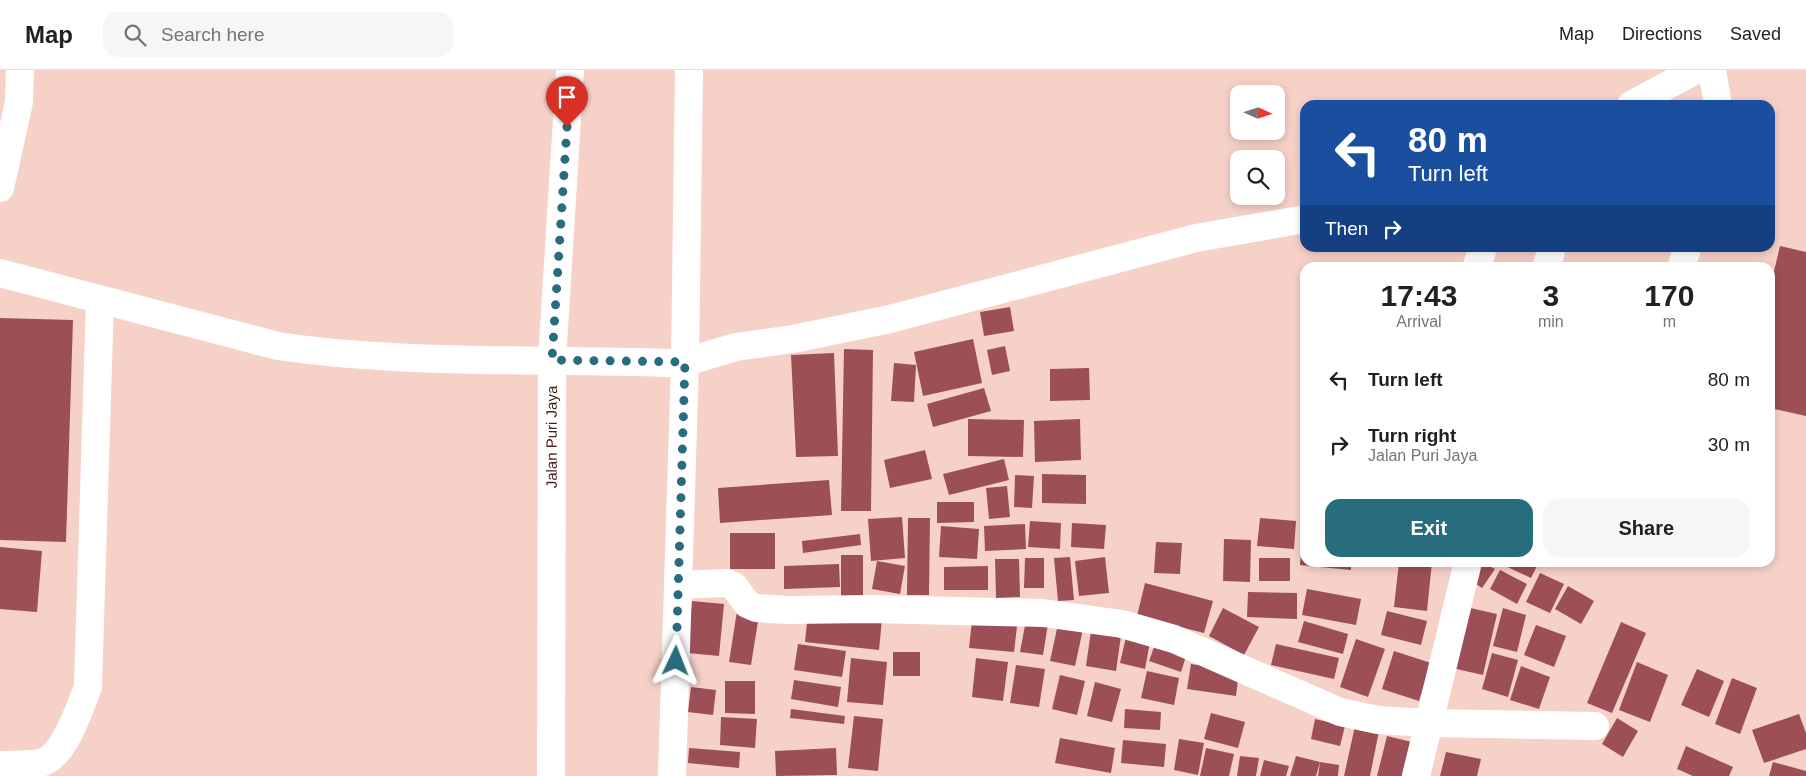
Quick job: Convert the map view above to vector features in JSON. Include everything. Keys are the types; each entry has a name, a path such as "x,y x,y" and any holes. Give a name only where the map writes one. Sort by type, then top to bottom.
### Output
{"street":[{"path":"0,188 19,102 20,70"},
{"name":"Jalan Puri Jaya","path":"551,776 552,360 570,70"},
{"path":"672,776 678,584 677,363 689,70"},
{"path":"1640,100 1696,70"},
{"path":"1712,70 1717,100"},
{"path":"0,273 278,346 311,351 370,356 581,359 677,363 736,347 793,339 890,319 1196,238 1300,220"},
{"path":"0,766 44,762 59,749 70,732 88,687 100,300"},
{"path":"1416,776 1467,567"},
{"path":"678,584 726,583 734,586 747,604 764,609 1043,613 1122,624 1174,639 1340,712 1378,720 1429,723 1595,726"}],"building":[{"path":"1780,246 1806,252 1806,416 1775,409 1775,267"},
{"path":"1010,307 1014,331 984,336 980,312"},
{"path":"0,318 73,320 66,542 0,540"},
{"path":"973,339 982,383 923,396 914,352"},
{"path":"1005,346 1010,371 992,375 987,350"},
{"path":"844,349 873,350 871,511 841,511"},
{"path":"834,353 838,456 796,457 791,355"},
{"path":"894,363 916,365 914,402 891,401"},
{"path":"1089,368 1090,400 1050,401 1050,369"},
{"path":"984,388 991,411 933,427 927,404"},
{"path":"968,419 1024,420 1023,457 968,456"},
{"path":"1080,419 1081,460 1035,462 1034,421"},
{"path":"925,450 932,479 890,488 884,460"},
{"path":"1004,459 1009,480 949,495 943,474"},
{"path":"1042,474 1086,475 1086,504 1042,503"},
{"path":"1015,475 1034,476 1032,508 1014,507"},
{"path":"829,480 832,515 720,523 718,488"},
{"path":"1007,486 1010,517 989,519 986,488"},
{"path":"937,502 974,502 974,522 937,523"},
{"path":"902,517 905,558 871,561 868,519"},
{"path":"908,518 930,518 929,595 907,595"},
{"path":"1260,518 1296,521 1294,549 1257,546"},
{"path":"1030,521 1061,523 1060,549 1028,547"},
{"path":"1072,523 1106,525 1104,549 1071,547"},
{"path":"1025,524 1026,549 985,551 984,526"},
{"path":"941,526 979,529 977,559 939,557"},
{"path":"730,533 775,533 775,569 730,569"},
{"path":"860,534 861,545 803,553 802,541"},
{"path":"1224,539 1251,540 1250,582 1223,581"},
{"path":"1156,542 1182,543 1180,574 1154,573"},
{"path":"0,547 42,551 37,612 0,609"},
{"path":"841,555 863,555 863,608 841,608"},
{"path":"1070,557 1074,600 1058,601 1054,558"},
{"path":"1105,557 1109,593 1079,596 1075,561"},
{"path":"1025,558 1044,558 1044,588 1024,588"},
{"path":"1259,558 1290,558 1290,581 1259,581"},
{"path":"995,559 1019,559 1020,597 996,598"},
{"path":"877,561 905,566 900,594 872,589"},
{"path":"839,564 840,587 784,589 784,566"},
{"path":"988,566 988,590 944,590 944,567"},
{"path":"1320,567 1351,567 1351,570"},
{"path":"1398,567 1431,567 1427,611 1394,607"},
{"path":"1479,567 1491,567 1495,569 1482,588 1470,580"},
{"path":"1508,567 1536,567 1531,578"},
{"path":"1500,570 1527,584 1517,604 1490,589"},
{"path":"1540,573 1564,584 1550,613 1526,602"},
{"path":"1145,583 1213,601 1204,633 1137,616"},
{"path":"1568,586 1594,601 1581,624 1555,609"},
{"path":"1307,589 1361,599 1356,625 1302,615"},
{"path":"1248,592 1297,593 1297,619 1247,617"},
{"path":"692,601 724,604 719,656 687,653"},
{"path":"1466,607 1497,614 1483,675 1452,668"},
{"path":"1223,608 1259,627 1244,655 1209,636"},
{"path":"1503,608 1526,615 1517,652 1493,646"},
{"path":"737,611 759,615 751,665 729,662"},
{"path":"1387,611 1427,621 1421,645 1381,635"},
{"path":"808,612 882,619 879,650 805,642"},
{"path":"1026,620 1048,624 1043,655 1020,652"},
{"path":"972,621 1017,626 1014,652 969,648"},
{"path":"1304,621 1348,634 1343,654 1298,642"},
{"path":"1621,622 1646,633 1612,713 1587,703"},
{"path":"1058,624 1083,629 1075,666 1050,661"},
{"path":"1536,625 1566,636 1554,667 1524,655"},
{"path":"1091,631 1121,636 1116,671 1086,666"},
{"path":"1126,637 1150,642 1145,669 1120,663"},
{"path":"1157,639 1188,650 1181,672 1149,661"},
{"path":"1356,639 1385,649 1368,697 1340,687"},
{"path":"798,644 846,651 842,677 794,670"},
{"path":"1276,644 1339,658 1334,679 1271,665"},
{"path":"1394,651 1431,663 1419,701 1382,689"},
{"path":"893,652 920,652 920,676 893,676"},
{"path":"1492,653 1518,660 1508,697 1482,689"},
{"path":"851,658 887,662 883,705 847,702"},
{"path":"976,658 1008,662 1003,701 972,697"},
{"path":"1637,662 1668,675 1650,722 1619,710"},
{"path":"1191,664 1239,671 1236,696 1187,689"},
{"path":"1016,665 1045,669 1039,707 1010,703"},
{"path":"1521,666 1550,677 1539,709 1510,700"},
{"path":"1697,669 1724,681 1709,717 1681,705"},
{"path":"1147,671 1179,678 1174,705 1141,698"},
{"path":"1060,675 1085,681 1077,715 1052,709"},
{"path":"1732,678 1757,688 1740,734 1715,724"},
{"path":"794,680 841,687 838,707 791,699"},
{"path":"725,681 755,681 755,714 725,713"},
{"path":"1095,682 1121,689 1112,722 1087,716"},
{"path":"691,687 716,690 713,715 688,712"},
{"path":"791,709 845,716 844,724 790,718"},
{"path":"1125,709 1161,712 1160,730 1124,728"},
{"path":"1211,713 1245,722 1238,748 1204,739"},
{"path":"1799,714 1806,733 1806,749 1764,763 1752,730"},
{"path":"854,716 883,719 878,771 848,768"},
{"path":"721,717 757,719 755,748 720,745"},
{"path":"1617,718 1638,731 1623,757 1602,744"},
{"path":"1315,719 1345,726 1340,746 1311,739"},
{"path":"1355,726 1379,731 1370,776 1344,776"},
{"path":"1387,736 1416,743 1408,776 1377,776"},
{"path":"1060,738 1115,748 1111,773 1055,763"},
{"path":"1179,739 1204,743 1198,775 1174,770"},
{"path":"1123,740 1166,744 1164,767 1121,763"},
{"path":"1686,746 1733,767 1729,776 1693,776 1677,769"},
{"path":"689,748 740,752 739,768 688,763"},
{"path":"836,748 837,775 776,776 775,751"},
{"path":"1206,748 1234,754 1229,776 1200,776"},
{"path":"1446,752 1481,759 1477,776 1440,776"},
{"path":"1240,756 1259,758 1256,776 1237,776"},
{"path":"1296,756 1320,762 1316,776 1290,776"},
{"path":"1264,760 1289,766 1286,776 1260,776"},
{"path":"1320,762 1339,765 1338,776 1318,776"},
{"path":"1773,762 1806,771 1806,776 1769,776"}],"route":[{"path":"567,127 552,360 685,362 676,661"}]}
